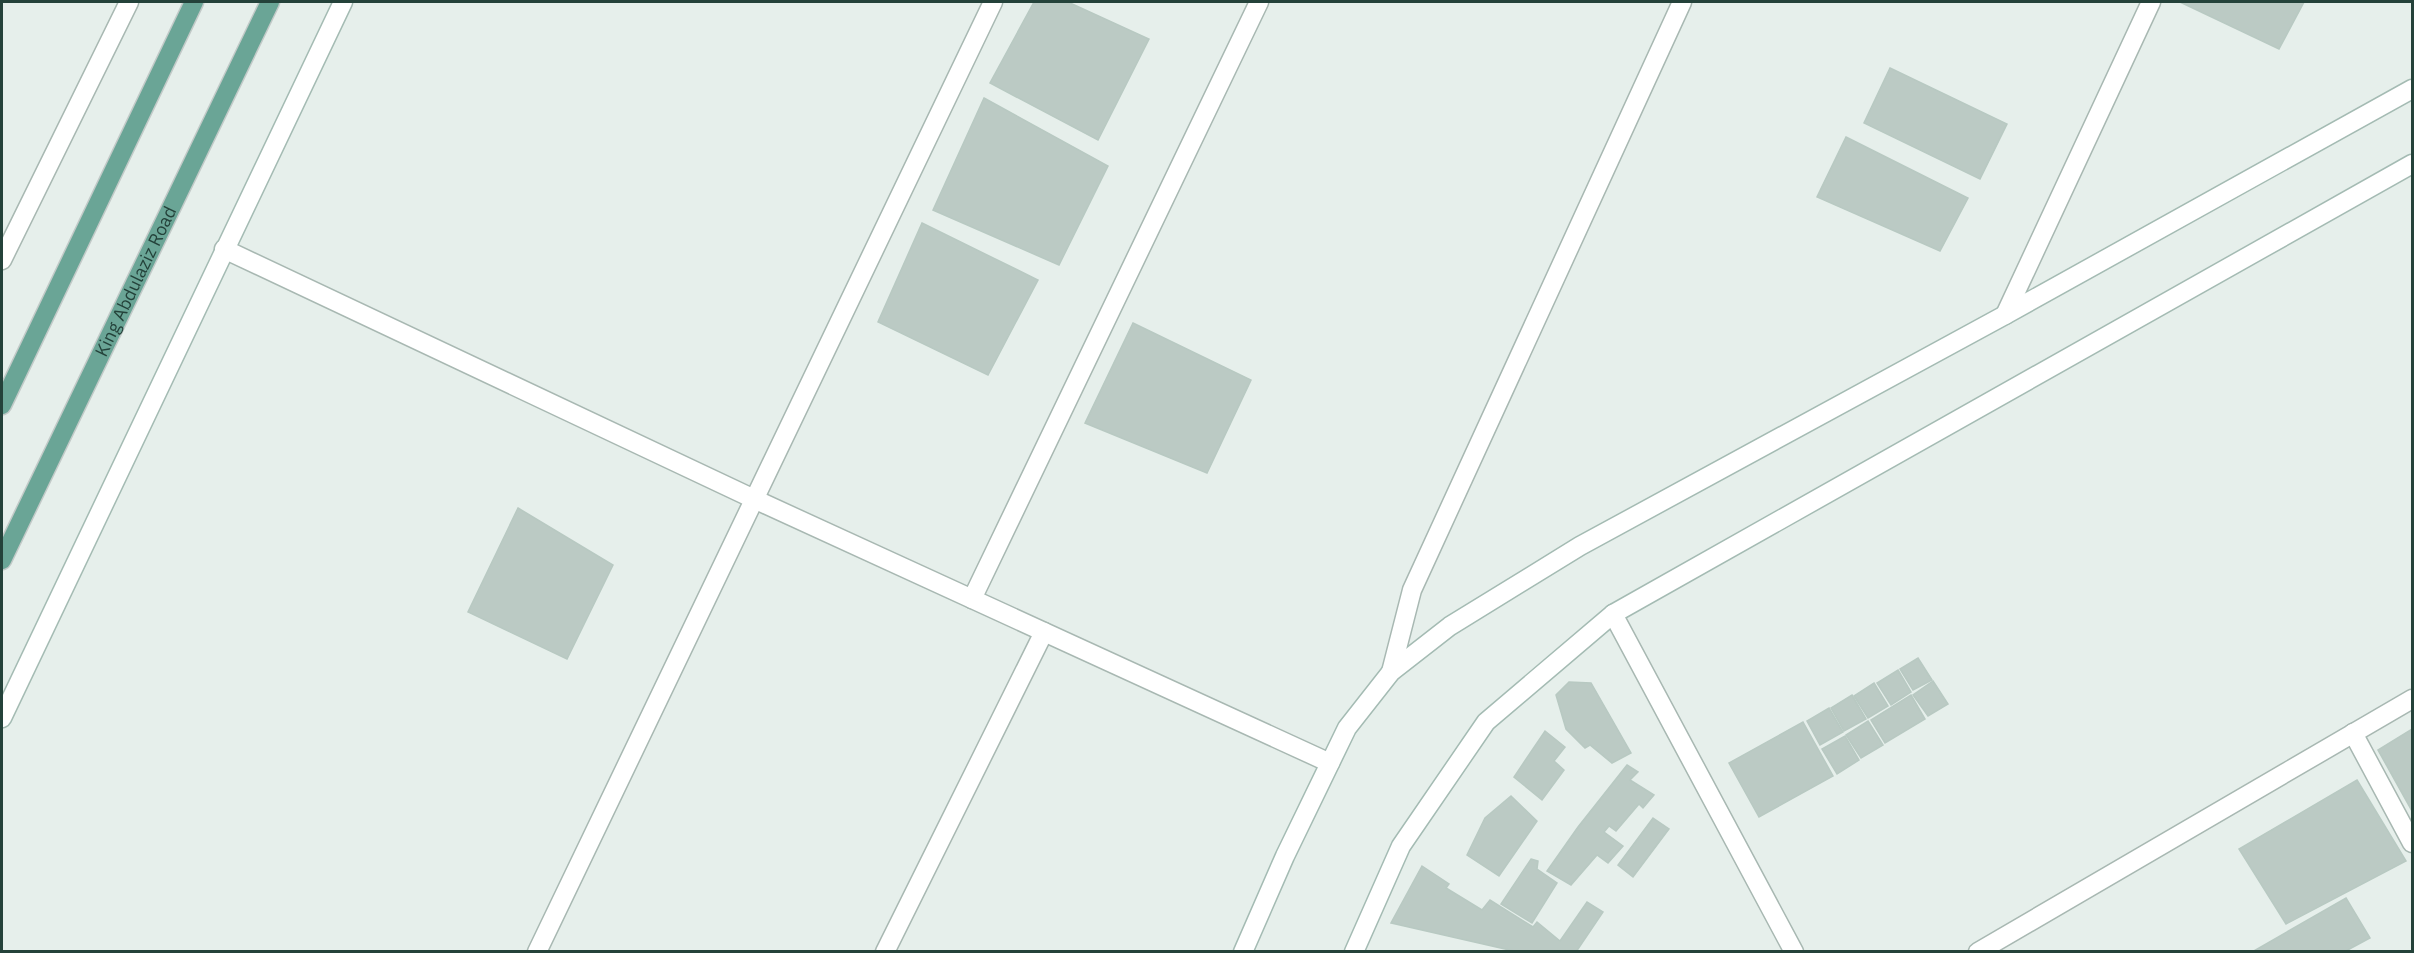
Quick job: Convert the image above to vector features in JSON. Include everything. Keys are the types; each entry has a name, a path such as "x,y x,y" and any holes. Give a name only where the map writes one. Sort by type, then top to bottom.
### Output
{"main road":[{"path":"2,405 194,2"},
{"name":"King Abdulaziz Road","path":"2,560 270,2"}],"street":[{"path":"2,260 129,2"},
{"path":"2,718 343,2"},
{"path":"537,951 993,2"},
{"path":"972,599 1259,2"},
{"path":"1391,672 1412,590 1682,2"},
{"path":"2005,315 2151,2"},
{"path":"1243,951 1285,856 1347,728 1391,672 1450,626 1580,546 2005,315 2412,89"},
{"path":"1354,951 1401,846 1486,722 1613,614 2412,164"},
{"path":"224,249 754,499 1330,763"},
{"path":"1613,614 1794,951"},
{"path":"885,951 1044,632"},
{"path":"1978,951 2004,945 2412,699"},
{"path":"2353,733 2412,843"}],"building":[{"path":"1034,2 1068,2 1149,39 1098,140 990,83"},
{"path":"2180,2 2304,2 2279,49"},
{"path":"1890,68 2007,124 1980,179 1864,123"},
{"path":"984,98 1108,166 1059,265 933,210"},
{"path":"1846,137 1968,198 1940,251 1817,197"},
{"path":"922,223 1038,280 988,375 878,322"},
{"path":"1133,323 1251,380 1207,473 1085,423"},
{"path":"518,508 613,565 567,659 468,612"},
{"path":"1918,658 1932,680 1913,690 1900,669"},
{"path":"1898,670 1911,692 1891,705 1877,683"},
{"path":"1933,681 1948,704 1928,716 1913,695"},
{"path":"1569,682 1591,683 1631,753 1612,763 1590,745 1585,748 1566,729 1556,695"},
{"path":"1874,683 1888,706 1868,718 1854,696"},
{"path":"1852,695 1866,719 1844,731 1831,708"},
{"path":"1911,695 1925,719 1885,743 1871,720"},
{"path":"1829,708 1843,732 1820,745 1807,721"},
{"path":"1868,721 1883,745 1861,758 1846,735"},
{"path":"1803,722 1833,776 1759,817 1729,763"},
{"path":"2412,729 2412,811 2378,750"},
{"path":"1545,731 1565,747 1554,761 1564,770 1542,800 1514,777"},
{"path":"1845,736 1859,760 1837,774 1822,749"},
{"path":"1627,765 1638,772 1630,780 1654,795 1643,808 1639,804 1616,831 1609,826 1604,832 1623,846 1608,863 1597,855 1571,885 1547,871 1578,827"},
{"path":"2357,780 2406,861 2286,924 2239,849"},
{"path":"1511,796 1537,821 1499,876 1467,855 1485,818"},
{"path":"1653,818 1669,829 1633,877 1618,865"},
{"path":"1531,859 1538,861 1537,869 1557,883 1532,923 1501,904"},
{"path":"1422,866 1449,884 1446,888 1482,910 1490,900 1533,927 1537,922 1560,941 1587,902 1603,912 1576,952 1518,952 1391,923"},
{"path":"2346,898 2370,938 2344,952 2252,952"}]}
